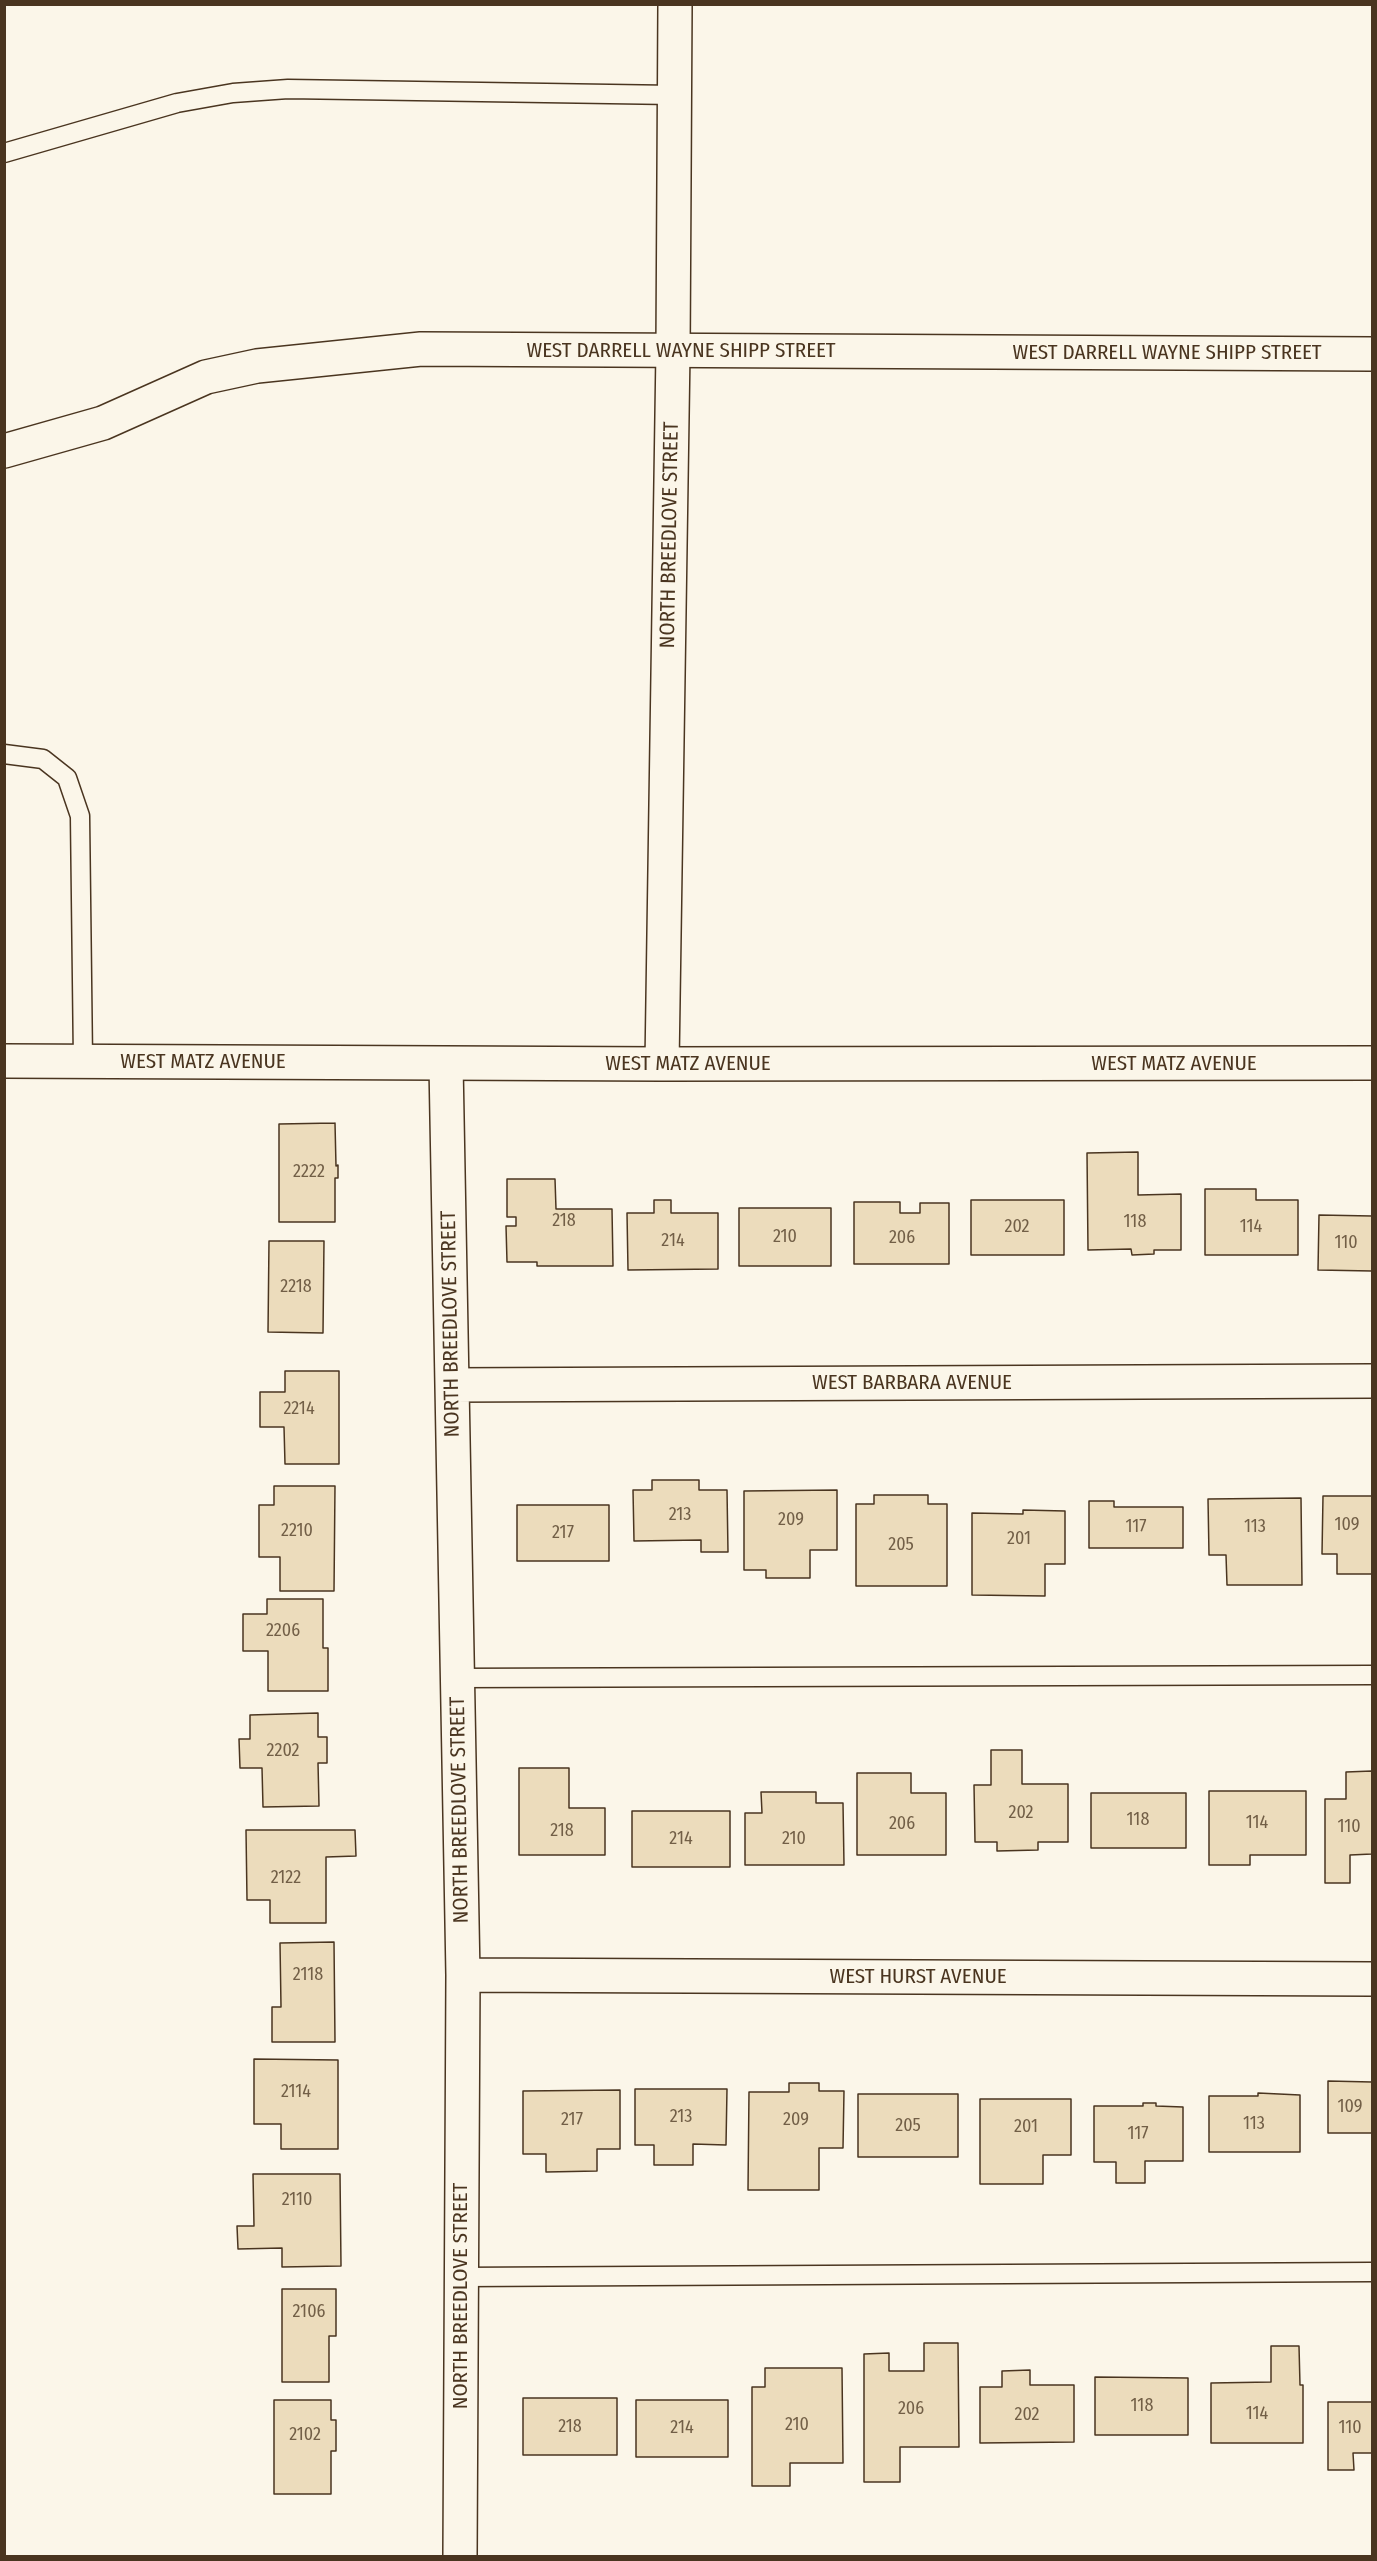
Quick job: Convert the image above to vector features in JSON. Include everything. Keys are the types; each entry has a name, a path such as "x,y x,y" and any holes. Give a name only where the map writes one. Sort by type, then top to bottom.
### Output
{"street":[{"name":"NORTH BREEDLOVE STREET","path":"662,1065 673,351 675,4"},
{"name":"WEST DARRELL WAYNE SHIPP STREET","path":"4,451 103,423 206,377 257,366 421,349 1372,354"},
{"name":"WEST MATZ AVENUE","path":"4,1060 662,1065 1372,1064"},
{"name":"NORTH BREEDLOVE STREET","path":"446,1064 463,1975 460,2556"},
{"name":"WEST BARBARA AVENUE","path":"452,1386 1372,1381"},
{"name":"WEST HURST AVENUE","path":"463,1975 1372,1979"}],"lane":[{"path":"4,153 177,103 232,93 288,89 674,95"},
{"path":"4,754 43,759 67,778 80,816 83,1061"},
{"path":"457,1678 1372,1675"},
{"path":"461,2277 1372,2272"}],"building":[{"path":"335,1123 338,1178 335,1178 335,1222 279,1222 279,1124"},
{"path":"1138,1152 1138,1195 1181,1194 1181,1250 1154,1250 1154,1254 1132,1255 1131,1249 1088,1250 1087,1153"},
{"path":"507,1179 555,1179 556,1209 612,1209 613,1266 537,1266 537,1262 507,1262 506,1226 516,1226 516,1217 507,1217"},
{"path":"1205,1189 1256,1189 1256,1200 1298,1200 1298,1255 1205,1255"},
{"path":"654,1200 671,1200 671,1213 718,1213 718,1269 628,1270 627,1213 654,1213"},
{"path":"971,1200 1064,1200 1064,1255 971,1255"},
{"path":"854,1202 900,1202 900,1213 920,1213 920,1203 949,1203 949,1264 854,1264"},
{"path":"739,1208 831,1208 831,1266 739,1266"},
{"path":"1319,1215 1372,1216 1372,1271 1318,1270"},
{"path":"269,1241 324,1241 323,1333 268,1332"},
{"path":"285,1371 339,1371 339,1464 285,1464 284,1427 260,1427 260,1392 285,1392"},
{"path":"652,1480 699,1480 699,1490 727,1490 728,1552 701,1552 701,1540 634,1541 633,1490 652,1490"},
{"path":"274,1486 335,1486 334,1591 280,1591 280,1557 259,1557 259,1505 274,1505"},
{"path":"837,1490 837,1550 810,1550 810,1578 766,1578 766,1570 744,1570 744,1491"},
{"path":"874,1495 928,1495 928,1504 947,1504 947,1586 856,1586 856,1504 874,1504"},
{"path":"1323,1496 1372,1496 1372,1574 1337,1574 1337,1554 1322,1554"},
{"path":"1301,1498 1302,1585 1227,1585 1226,1555 1209,1555 1208,1499"},
{"path":"1089,1501 1114,1501 1114,1507 1183,1507 1183,1548 1089,1548"},
{"path":"517,1505 609,1505 609,1561 517,1561"},
{"path":"1023,1510 1065,1511 1065,1564 1045,1564 1045,1596 972,1595 972,1513 1023,1514"},
{"path":"267,1599 323,1599 323,1648 328,1648 328,1691 268,1691 268,1651 243,1651 243,1614 267,1614"},
{"path":"318,1713 318,1737 327,1737 327,1763 318,1763 319,1806 263,1807 262,1768 240,1768 239,1739 250,1739 250,1715"},
{"path":"991,1750 1022,1750 1022,1784 1068,1784 1068,1842 1038,1842 1038,1850 997,1851 997,1842 975,1842 974,1785 991,1785"},
{"path":"519,1768 569,1768 569,1808 605,1808 605,1855 519,1855"},
{"path":"1372,1771 1372,1854 1350,1855 1350,1883 1325,1883 1325,1799 1346,1799 1346,1772"},
{"path":"857,1773 911,1773 911,1793 946,1793 946,1855 857,1855"},
{"path":"1209,1791 1306,1791 1306,1855 1250,1855 1250,1865 1209,1865"},
{"path":"761,1792 816,1792 816,1803 843,1803 844,1865 745,1865 745,1813 762,1813"},
{"path":"1091,1793 1186,1793 1186,1848 1091,1848"},
{"path":"632,1811 730,1811 730,1867 632,1867"},
{"path":"246,1830 355,1830 356,1856 326,1857 326,1923 270,1923 270,1900 247,1900"},
{"path":"334,1942 335,2042 272,2042 272,2007 281,2007 280,1943"},
{"path":"254,2059 338,2060 338,2149 281,2149 281,2124 254,2124"},
{"path":"1328,2081 1372,2082 1372,2133 1328,2133"},
{"path":"789,2083 819,2083 819,2091 844,2091 843,2148 819,2148 819,2190 748,2190 749,2092 789,2092"},
{"path":"635,2089 727,2089 726,2145 693,2144 693,2165 654,2165 654,2145 635,2145"},
{"path":"620,2090 620,2149 597,2149 597,2171 546,2172 546,2154 523,2154 523,2091"},
{"path":"1258,2093 1300,2095 1300,2152 1209,2152 1209,2096 1258,2096"},
{"path":"858,2094 958,2094 958,2157 858,2157"},
{"path":"980,2099 1071,2099 1071,2155 1043,2155 1043,2184 980,2184"},
{"path":"1143,2103 1183,2107 1183,2161 1145,2161 1145,2183 1116,2183 1116,2162 1094,2162 1094,2106 1143,2106"},
{"path":"253,2174 340,2174 341,2266 282,2267 282,2248 238,2249 237,2226 254,2226"},
{"path":"282,2289 336,2289 336,2336 329,2336 329,2382 282,2382"},
{"path":"924,2343 958,2343 959,2447 900,2447 900,2482 864,2482 864,2354 889,2353 889,2371 924,2371"},
{"path":"1271,2346 1299,2346 1300,2385 1303,2385 1303,2443 1211,2443 1211,2383 1271,2382"},
{"path":"765,2368 842,2368 843,2463 790,2463 790,2486 752,2486 752,2387 765,2387"},
{"path":"1030,2370 1030,2385 1074,2385 1074,2442 980,2443 980,2387 1002,2387 1002,2371"},
{"path":"1095,2377 1188,2378 1188,2435 1095,2435"},
{"path":"523,2398 617,2398 617,2455 523,2455"},
{"path":"274,2400 331,2400 331,2420 336,2420 336,2451 331,2451 331,2494 274,2494"},
{"path":"636,2400 728,2400 728,2457 636,2457"},
{"path":"1328,2402 1372,2402 1372,2453 1353,2453 1354,2470 1328,2470"}]}
